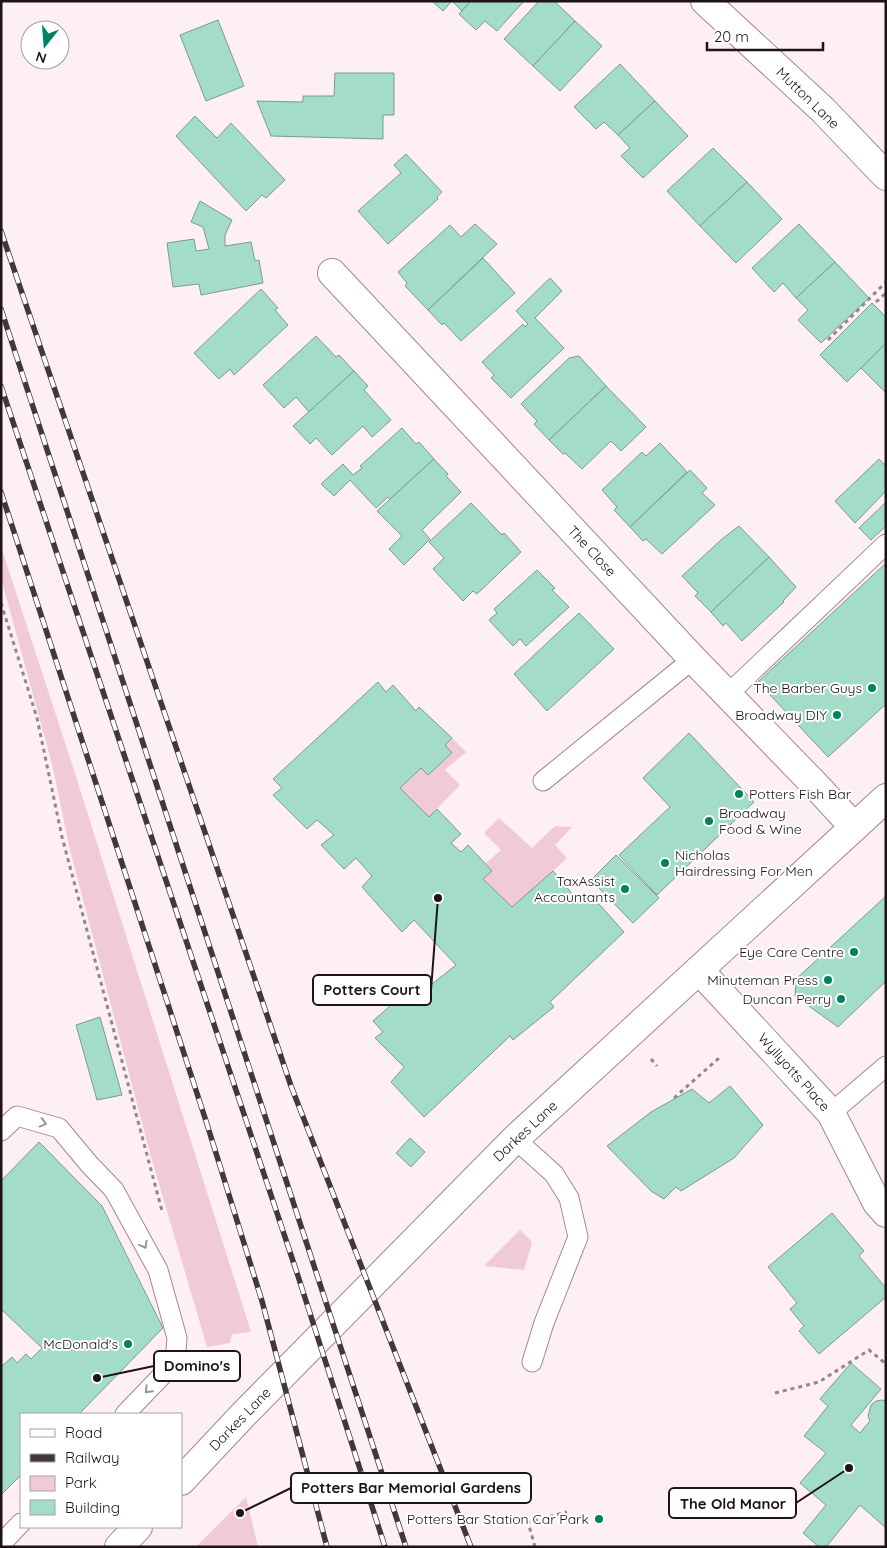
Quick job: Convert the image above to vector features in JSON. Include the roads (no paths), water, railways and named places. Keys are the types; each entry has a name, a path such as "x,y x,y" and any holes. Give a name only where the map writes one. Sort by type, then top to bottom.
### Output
{"street":[{"name":"Mutton Lane","path":"705,1 823,110 886,176"},
{"name":"The Close","path":"332,274 693,659 854,827"},
{"name":"Darkes Lane","path":"182,1480 244,1414 515,1139 886,798"},
{"name":"Wyllyotts Place","path":"699,970 831,1113 877,1202 886,1213"},
{"path":"119,1547 137,1528"}],"lane":[{"path":"728,695 886,544"},
{"path":"544,781 693,659"},
{"path":"831,1113 886,1066"},
{"path":"1,1131 16,1116 59,1128 114,1190 158,1270 178,1338 175,1362 126,1413"},
{"path":"515,1139 554,1174 570,1198 578,1237 544,1323 532,1362"},
{"path":"1,1544 20,1524"}],"railway":[{"path":"1,231 291,1086 471,1547"},
{"path":"1,309 406,1547"},
{"path":"1,386 298,1276 385,1547"},
{"path":"1,492 206,1121 262,1301 327,1547"}],"place":[{"name":"The Barber Guys","path":"872,688"},
{"name":"Broadway DIY","path":"837,715"},
{"name":"Potters Fish Bar","path":"739,794"},
{"name":"Broadway Food & Wine","path":"709,821"},
{"name":"Nicholas Hairdressing For Men","path":"665,863"},
{"name":"TaxAssist Accountants","path":"625,889"},
{"name":"Potters Court","path":"438,898"},
{"name":"Eye Care Centre","path":"854,952"},
{"name":"Minuteman Press","path":"828,980"},
{"name":"Duncan Perry","path":"841,999"},
{"name":"McDonald's","path":"128,1344"},
{"name":"Domino's","path":"97,1378"},
{"name":"The Old Manor","path":"849,1468"},
{"name":"Potters Bar Memorial Gardens","path":"240,1513"},
{"name":"Potters Bar Station Car Park","path":"599,1519"}]}
